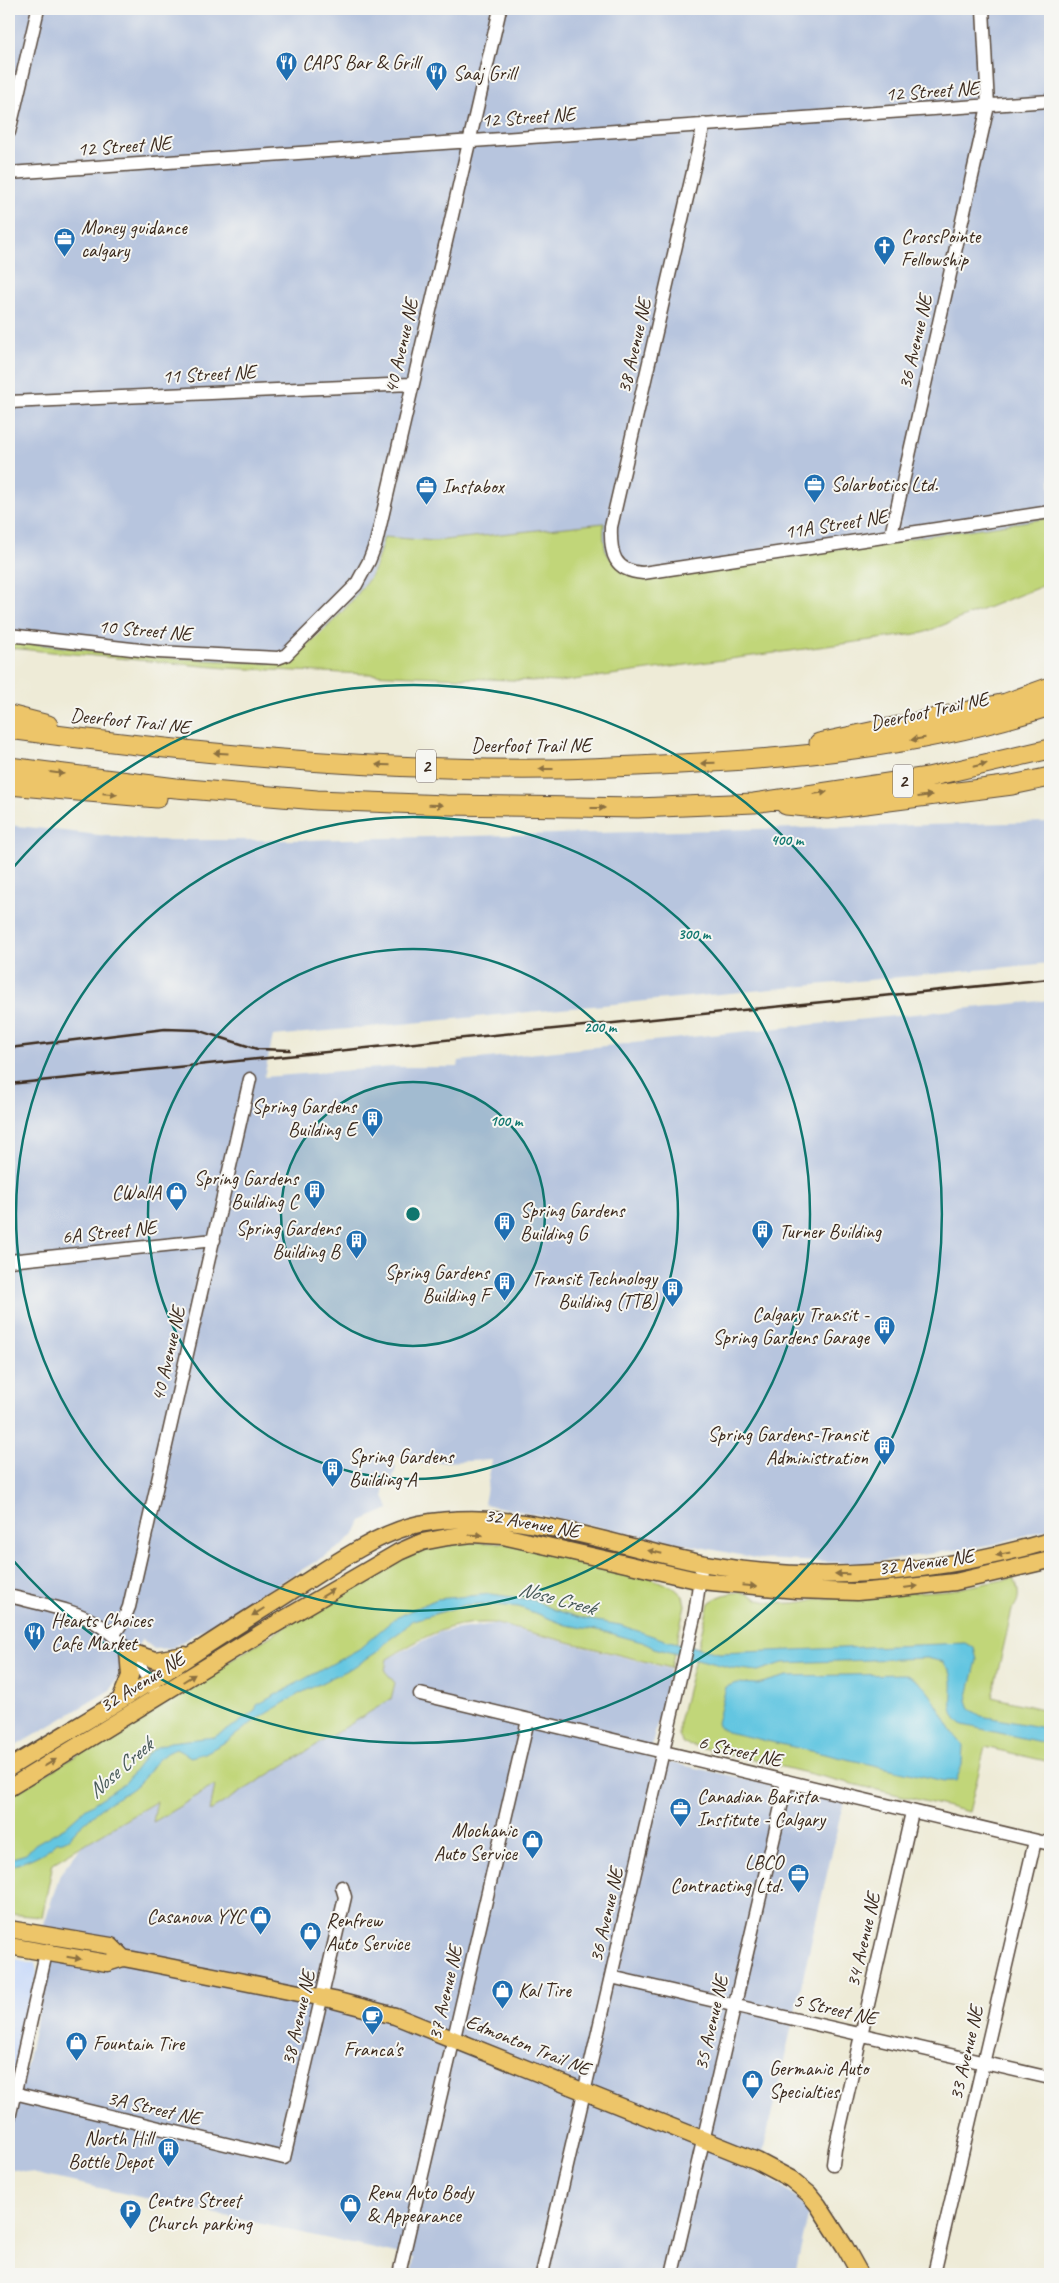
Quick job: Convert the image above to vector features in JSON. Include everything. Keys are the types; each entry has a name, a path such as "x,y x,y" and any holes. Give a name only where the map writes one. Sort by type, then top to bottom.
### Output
{"highway":[{"path":"757,761 821,742 1006,703 1050,687"},
{"name":"Deerfoot Trail NE","path":"9,729 201,752 369,765 550,770 757,761 834,752 931,736 1050,706"},
{"path":"9,715 33,720 97,741"},
{"name":"2","path":"9,767 176,788 317,800 446,805 638,808 754,803 928,777 1050,749"},
{"path":"754,803 827,809 1012,785 1050,778"},
{"path":"9,785 176,800 317,800"}],"main road":[{"name":"32 Avenue NE","path":"9,1768 381,1538 390,1533 417,1525 455,1519 499,1519 702,1563 796,1573 860,1574 951,1565 1009,1553 1050,1541"},
{"name":"32 Avenue NE","path":"9,1788 382,1561 422,1542 472,1534 504,1536 700,1581 796,1590 857,1592 955,1582 1050,1560"},
{"path":"121,1698 130,1676 128,1651 155,1660 194,1653"},
{"name":"Edmonton Trail NE","path":"9,1929 111,1946 123,1958"},
{"name":"Edmonton Trail NE","path":"9,1946 46,1954 108,1963 123,1958 322,1997 395,2016 703,2138 778,2170 801,2187 818,2205 860,2274"}],"street":[{"path":"9,132 38,9"},
{"name":"40 Avenue NE","path":"278,658 286,655 356,585 367,567 379,529 411,384 500,9"},
{"name":"36 Avenue NE","path":"891,535 988,106 983,9"},
{"name":"12 Street NE","path":"9,174 469,140 1050,101"},
{"name":"38 Avenue NE","path":"628,572 616,561 610,547 611,527 704,124"},
{"name":"11 Street NE","path":"9,402 411,384"},
{"name":"11A Street NE","path":"628,572 643,573 1050,512"},
{"name":"10 Street NE","path":"9,635 158,652 278,658"},
{"name":"40 Avenue NE","path":"114,1634 123,1621 129,1607 250,1079"},
{"name":"6A Street NE","path":"9,1261 214,1240"},
{"name":"36 Avenue NE","path":"542,2274 695,1613 702,1563"},
{"path":"9,1596 84,1616 114,1634 159,1696"},
{"name":"6 Street NE","path":"420,1694 1050,1844"},
{"name":"37 Avenue NE","path":"399,2274 528,1720"},
{"name":"35 Avenue NE","path":"672,2274 787,1781"},
{"name":"34 Avenue NE","path":"833,2164 834,2149 912,1812"},
{"name":"33 Avenue NE","path":"934,2274 1035,1841"},
{"name":"38 Avenue NE","path":"284,2158 345,1897 342,1888"},
{"path":"9,2118 46,1954"},
{"name":"5 Street NE","path":"611,1977 1050,2078"},
{"name":"3A Street NE","path":"14,2093 284,2158"}],"shaded area":[{"path":"9,9 1050,9 1050,518 643,577 612,562 606,554 603,542 604,524 435,541 385,537 370,576 356,595 330,623 283,664 150,657 9,641"},
{"path":"1050,822 1050,963 273,1036 264,1077 392,1067 458,1067 459,1061 1050,1000 1050,1528 995,1544 862,1564 760,1559 484,1504 492,1460 419,1463 394,1456 392,1462 396,1467 392,1481 384,1486 384,1496 389,1509 361,1521 355,1534 343,1545 172,1648 154,1649 142,1639 110,1690 9,1750 9,825 144,840 304,840"},
{"path":"494,1624 670,1669 649,1758 844,1800 758,2173 783,2187 809,2212 795,2274 411,2274 414,2258 9,2168 9,2074 24,2077 56,1930 43,1927 60,1874 83,1845 158,1801 153,1822 216,1784 211,1810 391,1699 385,1671 387,1659 440,1632"},
{"path":"9,1958 35,1963 37,1972 14,2075 9,2074"}],"green space":[{"path":"1050,518 1050,583 923,633 559,682 225,668 9,648 9,641 150,657 283,664 318,636 362,589 375,568 384,537 435,541 604,523 605,546 611,559 643,577"},
{"path":"461,1542 506,1543 649,1577 674,1588 683,1596 685,1605 671,1668 493,1623 463,1625 437,1632 387,1659 385,1671 395,1683 391,1699 210,1811 215,1785 153,1822 157,1801 53,1863 42,1917 9,1914 9,1797 381,1568 420,1550"},
{"path":"1014,1578 1018,1598 1012,1610 992,1697 1050,1711 1050,1762 985,1747 969,1812 683,1743 679,1735 679,1722 709,1603 718,1598 728,1594 745,1593 766,1602 795,1603 815,1599 950,1590"}],"water":[{"path":"491,1594 533,1600 555,1610 585,1619 620,1625 665,1640 719,1653 965,1643 974,1648 977,1660 967,1700 970,1709 981,1716 1050,1729 1050,1744 963,1725 957,1720 952,1707 952,1679 949,1671 943,1662 927,1658 783,1663 758,1671 732,1668 654,1648 642,1642 602,1631 566,1625 519,1607 481,1604 465,1605 411,1621 377,1652 357,1665 299,1694 257,1719 229,1740 205,1753 191,1757 176,1749 167,1753 156,1761 134,1788 104,1806 67,1839 57,1842 46,1851 34,1857 9,1867 9,1859 26,1854 35,1844 65,1827 85,1809 126,1782 147,1754 157,1747 170,1742 214,1737 255,1711 257,1705 359,1649 394,1619 418,1607 437,1599"},
{"path":"904,1674 915,1679 931,1695 955,1736 963,1745 962,1765 956,1781 944,1781 727,1732 719,1727 717,1723 726,1687 736,1683 758,1684 787,1676"}],"railway":[{"path":"9,1084 1050,979"},
{"path":"9,1048 165,1029 197,1030 257,1049 290,1050"}],"place":[{"name":"CAPS Bar & Grill","path":"286,81"},
{"name":"Saaj Grill","path":"437,92"},
{"name":"Money guidance calgary","path":"65,257"},
{"name":"CrossPointe Fellowship","path":"885,266"},
{"name":"Solarbotics Ltd.","path":"815,503"},
{"name":"Instabox","path":"426,505"},
{"name":"Spring Gardens Building E","path":"372,1137"},
{"name":"Spring Gardens Building C","path":"314,1209"},
{"name":"CWallA","path":"177,1211"},
{"name":"Spring Gardens Building G","path":"504,1241"},
{"name":"Turner Building","path":"763,1250"},
{"name":"Spring Gardens Building B","path":"356,1259"},
{"name":"Spring Gardens Building F","path":"505,1302"},
{"name":"Transit Technology Building (TTB)","path":"673,1308"},
{"name":"Calgary Transit - Spring Gardens Garage","path":"885,1345"},
{"name":"Spring Gardens-Transit Administration","path":"884,1465"},
{"name":"Spring Gardens Building A","path":"333,1487"},
{"name":"Hearts Choices Cafe Market","path":"35,1651"},
{"name":"Canadian Barista Institute - Calgary","path":"681,1827"},
{"name":"Mochanic Auto Service","path":"533,1860"},
{"name":"LBCO Contracting Ltd.","path":"799,1893"},
{"name":"Casanova YYC","path":"261,1935"},
{"name":"Renfrew Auto Service","path":"310,1951"},
{"name":"Kal Tire","path":"502,2009"},
{"name":"Franca's","path":"373,2036"},
{"name":"Fountain Tire","path":"77,2062"},
{"name":"Germanic Auto Specialties","path":"753,2099"},
{"name":"North Hill Bottle Depot","path":"169,2168"},
{"name":"Renu Auto Body & Appearance","path":"351,2223"},
{"name":"Centre Street Church parking","path":"131,2230"}],"water label":[{"name":"Nose Creek","path":"557,1598"},
{"name":"Nose Creek","path":"120,1768"}]}
